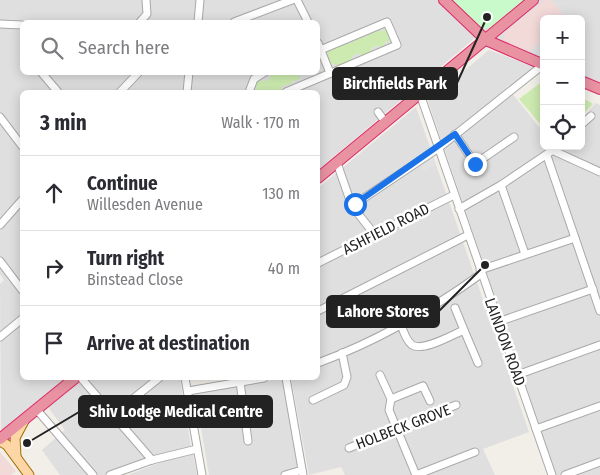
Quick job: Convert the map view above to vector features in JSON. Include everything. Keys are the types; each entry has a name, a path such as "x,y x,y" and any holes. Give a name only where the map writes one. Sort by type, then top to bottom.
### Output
{"highway":[{"path":"444,0 486,40 540,64"},
{"path":"320,176 532,0"},
{"path":"585,83 600,89"},
{"path":"0,440 73,380"}],"main road":[{"path":"17,458 15,438 26,419"},
{"path":"0,440 7,445 27,472"},
{"path":"0,445 12,460 27,472"}],"street":[{"path":"142,20 147,14 146,0"},
{"path":"198,20 200,0"},
{"path":"239,20 292,0"},
{"path":"298,0 307,20"},
{"path":"291,90 330,73 349,68 397,45 387,22 320,47"},
{"path":"0,24 20,25"},
{"path":"320,52 330,73"},
{"path":"352,206 440,147 540,67"},
{"path":"44,75 56,90"},
{"path":"122,90 136,75"},
{"path":"187,90 189,75"},
{"path":"250,90 254,80 261,75"},
{"name":"LAINDON ROAD","path":"420,94 440,147 480,272 552,475"},
{"path":"378,112 386,123"},
{"path":"585,121 591,116"},
{"path":"0,118 20,143"},
{"path":"455,134 475,164 514,137"},
{"path":"459,209 501,185 555,150"},
{"path":"558,150 600,172"},
{"path":"547,156 600,311"},
{"path":"337,163 352,206 375,235"},
{"path":"501,185 524,254"},
{"name":"ASHFIELD ROAD","path":"320,262 454,194"},
{"path":"0,225 20,202"},
{"path":"320,310 468,235"},
{"path":"320,362 401,324 456,292 480,272 524,254 575,238"},
{"path":"0,261 20,287"},
{"path":"498,322 592,289"},
{"path":"455,308 478,363"},
{"path":"0,337 20,321"},
{"path":"401,324 407,340 413,346 423,347 464,330"},
{"path":"517,375 600,344"},
{"path":"313,400 325,397 344,385 347,377 342,353"},
{"path":"380,375 391,399 389,410 416,475 475,452"},
{"path":"83,380 152,460"},
{"path":"114,414 156,380"},
{"path":"185,380 202,475"},
{"path":"188,391 252,380"},
{"path":"285,475 303,472 286,380"},
{"path":"240,382 248,441"},
{"path":"391,399 422,383 430,401"},
{"name":"HOLBECK GROVE","path":"349,448 456,406"},
{"path":"536,429 600,406"},
{"path":"37,410 94,475"},
{"path":"110,475 152,460 197,448"},
{"path":"565,475 600,462"}],"shaded area":[{"path":"0,0 600,0 600,84 585,78 585,15 540,15 540,59 482,32 320,168 320,90 20,90 20,380 64,380 1,431 0,284 4,280 0,274"},
{"path":"545,0 551,0 564,15 540,15 540,42 527,53 503,42 505,32"},
{"path":"489,50 535,67 507,87 540,126 540,150 585,150 585,115 596,103 600,105 600,475 556,475 428,101"},
{"path":"416,107 529,432 483,449 495,475 345,475 341,467 309,475 291,380 320,380 320,186"},
{"path":"433,157 436,166 422,171 421,167"},
{"path":"81,380 180,380 191,447 103,475 60,475 42,450 65,430 48,407"},
{"path":"271,380 283,380 299,475 209,475 195,393"},
{"path":"0,452 16,471 11,475 0,475"},
{"path":"193,454 197,475 128,475 172,458"}],"green space":[{"path":"453,0 524,0 490,28 481,28"},
{"path":"381,26 379,30 383,32 385,28 387,29 390,43 386,41 384,43 387,47 381,50 379,45 371,48 373,54 362,58 359,53 352,56 353,61 339,66 330,63 327,50 345,40 348,44 355,41 354,37 361,33 363,38 367,36 365,32 369,30 371,34 375,32 373,28"},
{"path":"270,75 299,75 300,79 291,82 291,88 289,84 281,87 282,90 252,90 256,89 257,86 253,84 260,77 263,82 271,78"},
{"path":"540,83 540,124 519,99"},
{"path":"585,99 593,104 585,112"}],"place":[{"name":"Birchfields Park","path":"487,17"},
{"name":"Lahore Stores","path":"485,265"},
{"name":"Shiv Lodge Medical Centre","path":"27,443"}],"route":[{"path":"355,204 440,147 455,134 475,164"}]}
